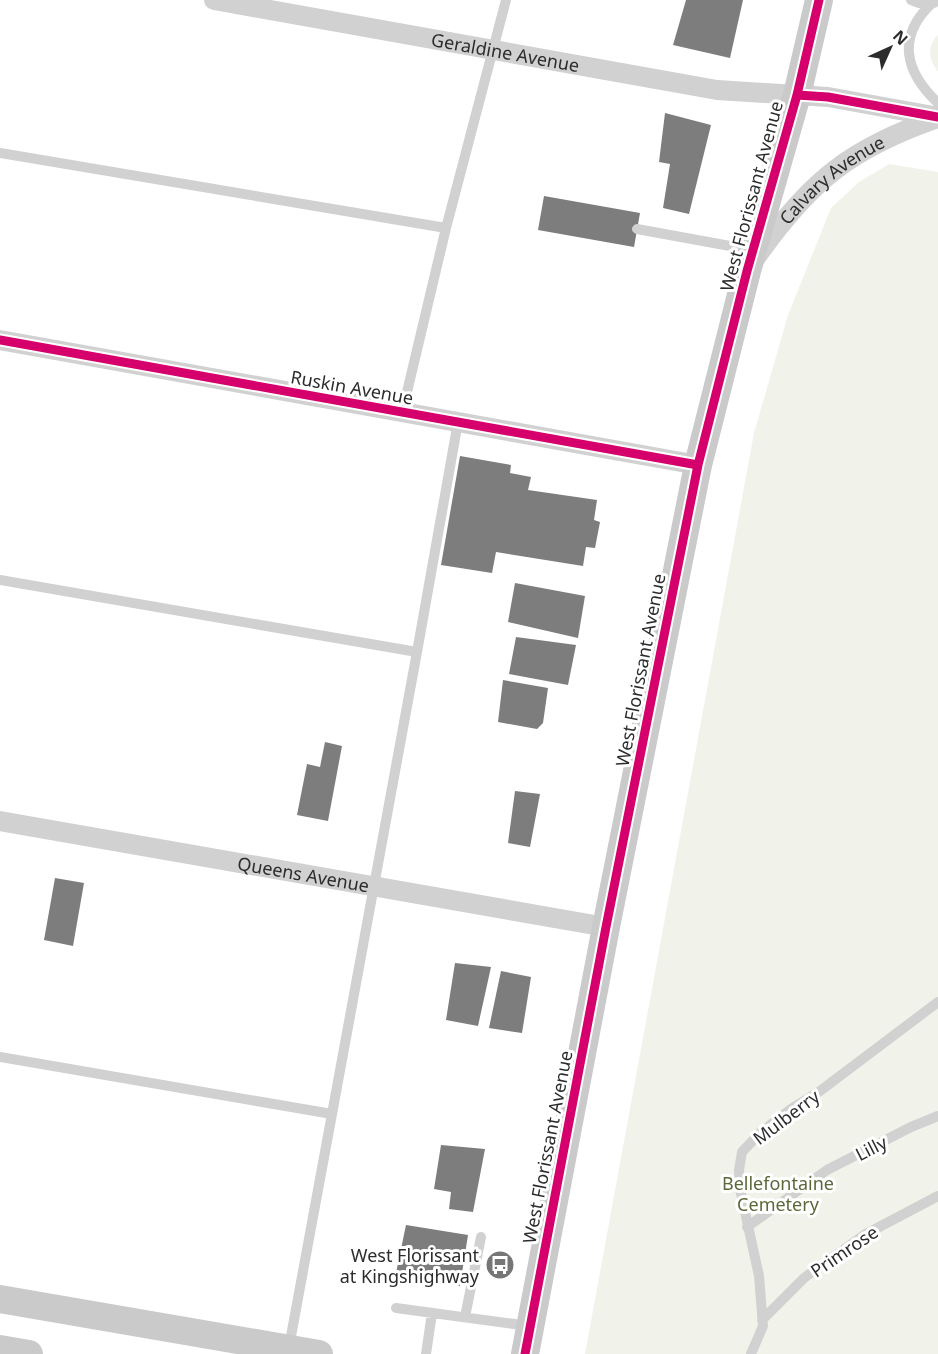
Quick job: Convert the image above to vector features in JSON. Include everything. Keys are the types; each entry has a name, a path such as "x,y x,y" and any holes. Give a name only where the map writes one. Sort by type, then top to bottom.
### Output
{"main road":[{"name":"West Florissant Avenue","path":"525,1354 606,927 698,465 750,260 797,95 819,0"},
{"path":"0,1299 319,1354"},
{"path":"0,1349 29,1354"}],"street":[{"name":"Geraldine Avenue","path":"214,0 717,90 797,95"},
{"name":"Calvary Avenue","path":"797,95 828,98 938,117"},
{"name":"Calvary Avenue","path":"750,260 796,205 817,183 838,166 887,137 938,117"},
{"name":"Ruskin Avenue","path":"0,340 698,465"},
{"name":"Queens Avenue","path":"0,822 606,927"}],"lane":[{"path":"402,413 446,228 506,0"},
{"path":"910,0 919,3 935,3"},
{"path":"935,3 920,14 912,29 908,45 909,58 917,77 925,91 938,103"},
{"path":"0,153 446,228"},
{"path":"637,229 750,260"},
{"path":"289,1349 458,422"},
{"path":"0,580 417,652"},
{"name":"Mulberry","path":"751,1354 763,1326 759,1276 740,1189 739,1170 742,1152 761,1132 790,1109 820,1091 938,1002"},
{"path":"0,1057 332,1114"},
{"name":"Lilly","path":"747,1227 827,1170 911,1127 938,1116"},
{"name":"Primrose","path":"762,1320 804,1278 864,1234 938,1196"},
{"path":"465,1317 482,1237"},
{"path":"396,1308 530,1326"},
{"path":"426,1354 432,1313"}],"green space":[{"path":"938,35 938,72 933,63 930,48"},
{"name":"Bellefontaine Cemetery","path":"889,164 938,172 938,1354 585,1354 754,433 788,315 831,208 859,182"}],"building":[{"path":"686,0 743,0 730,58 673,45"},
{"path":"665,113 711,125 689,214 663,208 670,164 659,162"},
{"path":"544,196 640,213 634,247 538,230"},
{"path":"460,456 511,465 510,473 531,477 528,490 597,500 594,520 600,522 595,548 586,547 583,566 496,552 492,573 441,565"},
{"path":"515,583 585,596 578,638 508,622"},
{"path":"516,637 576,645 568,685 509,674"},
{"path":"503,680 548,688 543,723 537,729 498,722"},
{"path":"325,742 342,746 328,821 297,815 307,764 320,767"},
{"path":"515,791 540,794 530,847 508,843"},
{"path":"55,878 84,883 73,946 44,940"},
{"path":"455,963 491,967 478,1026 446,1020"},
{"path":"501,971 531,977 522,1033 489,1028"},
{"path":"441,1145 485,1149 473,1212 449,1209 451,1192 434,1189"},
{"path":"406,1225 468,1235 460,1286 396,1273"}],"cycle path":[{"path":"525,1354 606,927 698,465 747,271 797,95 819,0"},
{"path":"797,95 828,97 938,117"},
{"path":"0,340 698,465"}],"place":[{"name":"West Florissant at Kingshighway","path":"500,1265"}]}
